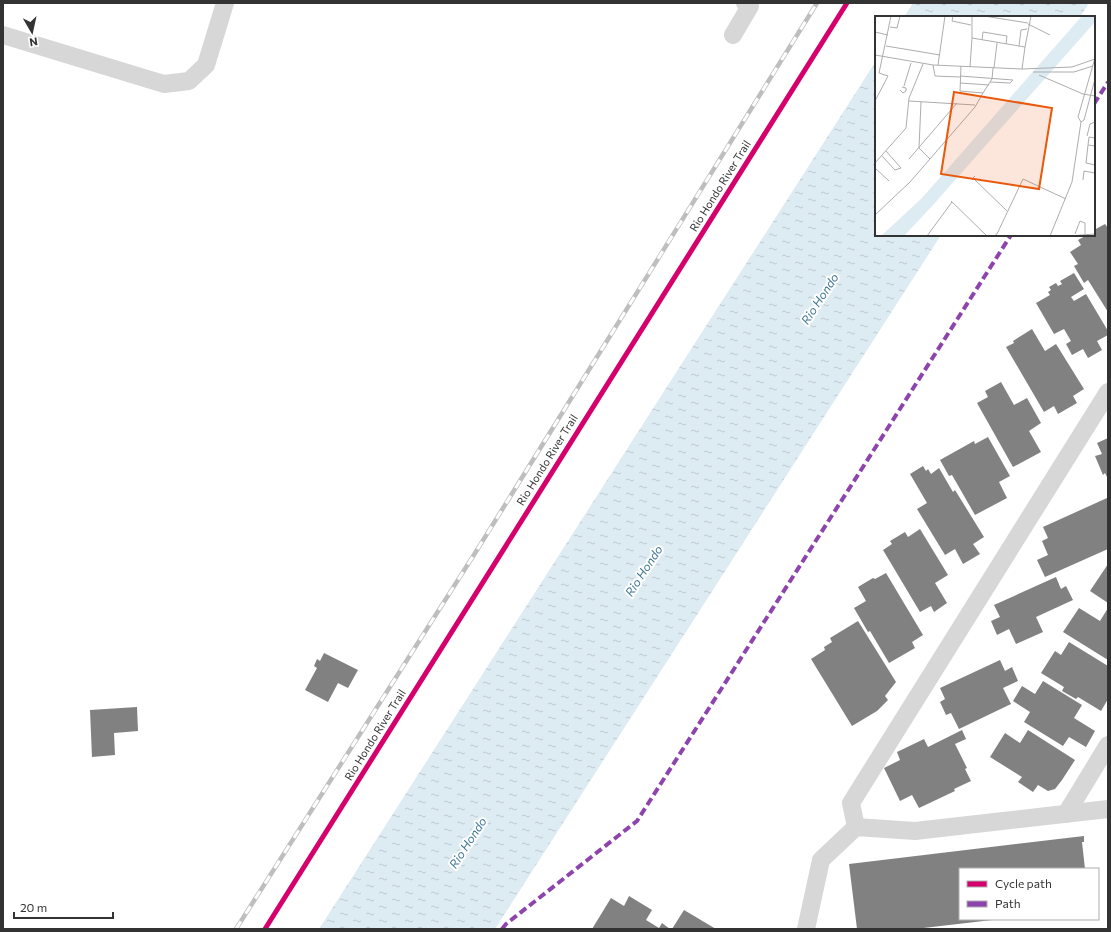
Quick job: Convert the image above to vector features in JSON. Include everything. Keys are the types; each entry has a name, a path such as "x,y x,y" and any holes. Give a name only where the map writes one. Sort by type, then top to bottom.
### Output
{"lane":[{"path":"3,35 164,84 189,81 206,65 224,3"},
{"path":"733,35 750,6 745,3"},
{"path":"856,827 851,803 1108,392"},
{"path":"1066,814 1108,745"},
{"path":"806,929 821,860 856,827 915,831 1108,809"}],"water":[{"path":"913,3 1089,3 1081,16 905,16"},
{"name":"Rio Hondo","path":"875,63 875,236 940,236 495,929 319,929"}],"building":[{"path":"1105,224 1108,228 1108,312 1088,280 1084,283 1074,266 1078,264 1070,252 1081,245 1078,240 1085,236 1095,236 1095,229"},
{"path":"1074,273 1084,289 1071,297 1074,301 1086,294 1108,331 1108,335 1097,341 1102,350 1088,358 1083,349 1072,355 1066,344 1071,341 1064,329 1054,334 1036,303 1050,295 1048,292 1051,290 1049,287 1056,283 1058,286 1062,284 1060,281"},
{"path":"1032,329 1045,351 1056,344 1084,389 1073,396 1077,403 1058,414 1054,406 1044,412 1006,347 1014,343 1013,341"},
{"path":"1001,382 1014,405 1027,398 1041,423 1029,431 1041,452 1013,467 977,403 988,397 985,391"},
{"path":"988,437 1010,476 999,482 1007,498 975,515 952,475 949,476 940,460 974,441 975,444"},
{"path":"1108,438 1108,479 1105,473 1103,475 1095,456 1102,454 1097,443"},
{"path":"923,466 926,471 928,469 931,474 939,468 953,492 955,490 984,537 973,544 980,554 963,564 955,549 945,555 917,509 927,503 910,474"},
{"path":"1107,498 1108,549 1045,577 1037,560 1048,555 1042,541 1048,538 1043,527"},
{"path":"920,529 948,575 935,583 947,603 934,612 931,606 920,612 883,550 892,544 890,541 905,532 908,537"},
{"path":"1108,564 1108,603 1090,591"},
{"path":"886,573 923,635 912,642 915,648 889,663 854,608 866,601 858,587 873,578 875,579"},
{"path":"1056,577 1061,589 1066,586 1073,600 1036,617 1043,632 1016,644 1009,629 997,635 991,621 1000,617 994,605"},
{"path":"1079,608 1100,621 1108,608 1108,660 1063,632"},
{"path":"858,621 896,682 885,696 888,700 877,711 852,726 811,659 825,650 824,647 832,642 830,638"},
{"path":"1069,642 1108,666 1108,699 1101,711 1078,697 1076,699 1062,691 1064,687 1041,673 1055,651 1061,655"},
{"path":"324,653 358,670 348,688 338,683 328,702 305,690 317,668 314,666 317,659 320,661"},
{"path":"1000,660 1005,671 1012,667 1018,681 1003,688 1011,704 959,729 951,713 946,715 940,702 945,699 940,688"},
{"path":"1043,681 1082,705 1074,718 1095,731 1086,747 1069,737 1063,746 1024,722 1030,712 1013,701 1022,686 1035,694"},
{"path":"137,707 138,731 114,733 115,755 92,757 90,710"},
{"path":"962,730 966,739 955,744 967,768 965,769 971,781 954,789 955,791 919,808 912,795 900,801 884,768 900,760 897,752 924,739 928,747"},
{"path":"1028,730 1075,760 1055,789 1048,791 1038,785 1033,792 1018,782 1022,777 990,757 1005,733 1020,743"},
{"path":"1084,836 1084,842 1082,842 1085,868 959,868 959,920 992,920 915,929 857,929 849,864"},
{"path":"629,896 652,910 646,920 659,928 662,923 670,929 592,929 611,898 624,906"},
{"path":"684,910 716,929 672,929"}],"railway":[{"path":"236,929 477,550 817,3"}],"marked path":[{"path":"1095,102 1108,82"},
{"path":"502,929 506,924 637,821 1010,236"}],"cycle path":[{"name":"Rio Hondo River Trail","path":"265,929 847,3"}]}
